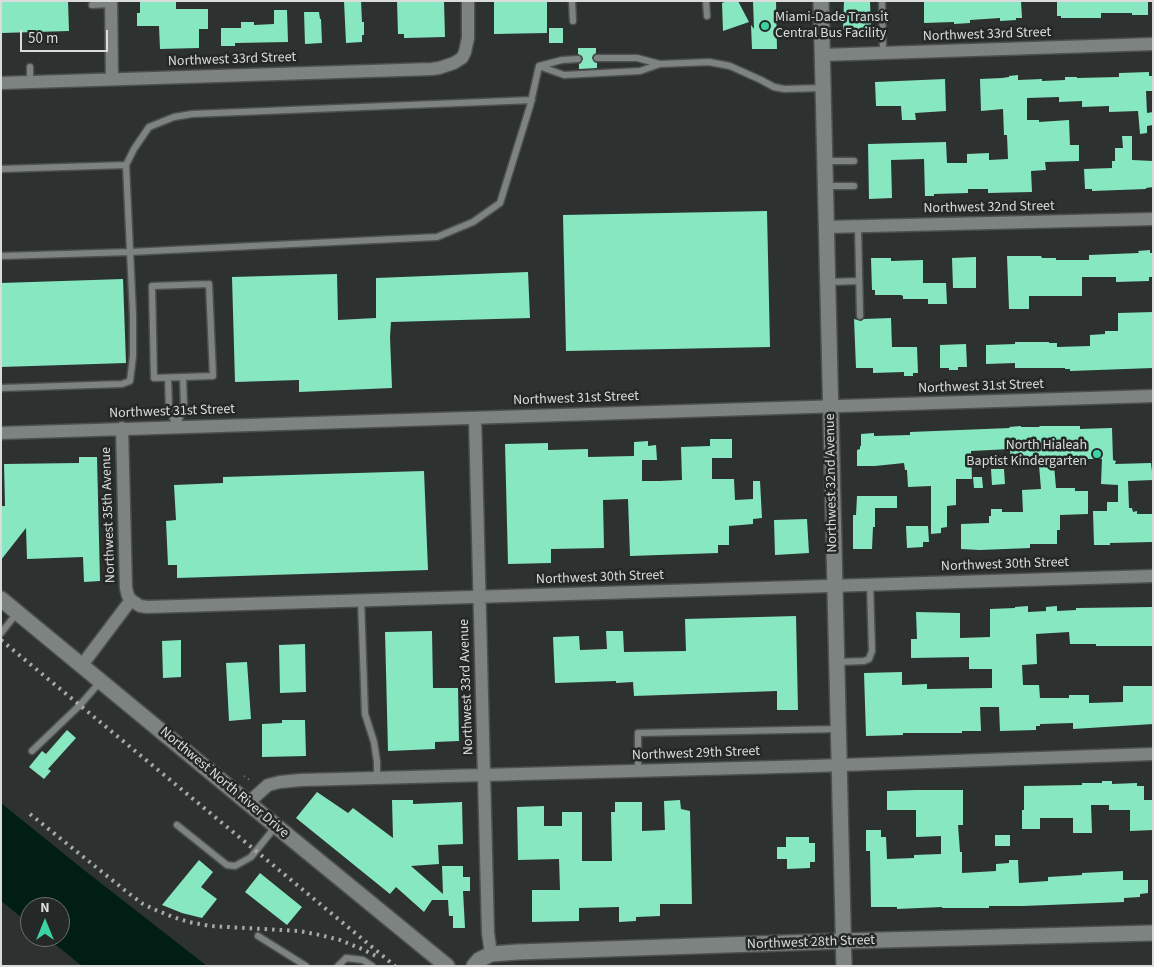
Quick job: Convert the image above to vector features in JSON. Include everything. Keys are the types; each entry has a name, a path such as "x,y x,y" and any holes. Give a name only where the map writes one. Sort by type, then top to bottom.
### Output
{"main road":[{"name":"Northwest 32nd Avenue","path":"821,1 844,966"},
{"name":"Northwest North River Drive","path":"1,599 447,966"},
{"name":"Northwest 28th Street","path":"491,954 843,941 1153,933"},
{"path":"474,966 478,960 491,954"}],"street":[{"name":"Northwest 33rd Street","path":"1,83 432,69 447,66 462,58 468,38 468,1"},
{"path":"111,3 112,79"},
{"name":"Northwest 33rd Street","path":"822,55 1153,44"},
{"name":"Northwest 32nd Street","path":"826,227 1153,219"},
{"name":"Northwest 31st Street","path":"1,433 1153,396"},
{"name":"Northwest 33rd Avenue","path":"474,418 488,932 491,954"},
{"name":"Northwest 35th Avenue","path":"122,428 125,582 128,596 131,600"},
{"name":"Northwest 30th Street","path":"131,600 140,606 156,608 1153,576"},
{"path":"82,665 131,600"},
{"name":"Northwest 29th Street","path":"248,803 268,785 280,782 377,777 638,771 1153,754"}],"lane":[{"path":"572,1 573,20"},
{"path":"706,1 707,16"},
{"path":"882,1 883,53"},
{"path":"92,5 111,3"},
{"path":"597,58 637,58 660,64"},
{"path":"539,66 562,60 578,59"},
{"path":"539,66 564,75 640,71 660,64 709,62 730,66 774,87 784,89 823,88"},
{"path":"1,256 130,252 437,237 473,222 500,203 532,100 539,66"},
{"path":"30,67 30,82"},
{"path":"1,388 122,384 130,381 133,356 133,315 126,165 149,127 174,117 192,114 532,100"},
{"path":"824,161 854,160"},
{"path":"1,169 126,165"},
{"path":"824,186 854,186"},
{"path":"858,227 860,316"},
{"path":"827,282 859,281"},
{"path":"209,284 213,376 183,377 154,378 152,286 209,284"},
{"path":"176,427 184,407 183,377"},
{"path":"168,378 169,406 176,427"},
{"path":"837,662 869,659 872,651 870,584"},
{"path":"361,600 364,714 374,742 377,777"},
{"path":"1,633 18,612"},
{"path":"32,750 80,705 100,681"},
{"path":"638,771 638,733 838,728"},
{"path":"177,825 227,865 235,866 251,857 276,826"},
{"path":"258,936 306,966"},
{"path":"338,966 346,958 363,960 372,966"}],"path":[{"path":"244,776 250,781"}],"shaded area":[{"path":"1,803 207,966 82,966 58,947 70,947 70,897 20,897 20,916 1,901"}],"building":[{"path":"1,1 68,1 69,31 1,33"},
{"path":"140,1 176,1 176,9 208,9 208,29 199,29 199,48 160,49 159,26 137,26 137,13 140,13"},
{"path":"344,1 361,1 362,22 364,22 362,42 346,43"},
{"path":"397,1 444,1 445,37 404,38 404,34 398,34"},
{"path":"494,1 547,1 547,33 494,34"},
{"path":"738,1 749,22 723,31 722,3"},
{"name":"Miami-Dade Transit Central Bus Facility","path":"753,1 776,1 777,49 752,49 751,25 754,29"},
{"path":"844,1 870,1 871,30 843,30"},
{"path":"1021,1 1022,18 1016,18 1016,20 1000,21 1000,18 970,20 970,23 924,23 924,2"},
{"path":"1057,1 1148,1 1148,15 1101,13 1101,18 1061,18 1061,16 1057,16"},
{"path":"274,10 287,10 288,42 235,43 235,46 221,46 221,28 241,28 241,22 254,22 254,25 274,24"},
{"path":"304,12 319,12 322,43 305,44"},
{"path":"549,28 563,28 563,43 549,43"},
{"path":"578,48 596,48 596,53 592,58 597,63 597,68 579,69 579,64 583,59 578,54"},
{"path":"1149,72 1149,76 1153,76 1153,91 1146,91 1147,113 1153,112 1153,125 1147,126 1147,133 1140,134 1138,111 1109,112 1109,106 1082,107 1082,101 1059,102 1059,97 1027,98 1027,120 1039,120 1039,122 1069,120 1070,145 1079,145 1079,161 1045,162 1046,170 1031,171 1032,192 988,193 988,189 968,189 968,193 925,196 924,159 891,160 892,198 869,199 868,144 946,142 947,163 967,163 967,154 989,153 989,160 1008,159 1007,135 1004,135 1003,109 981,111 980,79 1018,75 1018,80 1042,79 1042,81 1065,80 1065,77 1119,77 1119,73"},
{"path":"945,79 946,111 915,113 916,120 902,120 901,106 876,106 875,82"},
{"path":"1122,136 1132,136 1132,160 1153,161 1153,187 1146,189 1092,191 1092,189 1085,189 1084,169 1112,168 1112,161 1115,161 1115,148 1123,148"},
{"path":"767,211 770,347 566,351 563,215"},
{"path":"1150,250 1150,253 1153,253 1153,277 1149,277 1149,281 1116,282 1116,277 1082,277 1082,296 1029,296 1029,309 1009,309 1007,256 1041,256 1042,258 1056,258 1056,260 1089,260 1089,255 1139,253 1138,251"},
{"path":"976,257 976,288 953,288 952,258"},
{"path":"871,258 891,258 891,261 923,260 923,283 946,283 947,304 928,304 928,299 903,299 901,295 875,295 875,290 872,290"},
{"path":"528,272 530,318 391,322 392,388 299,392 299,380 235,382 232,277 337,274 338,320 376,318 376,278"},
{"path":"123,279 126,363 1,367 1,283"},
{"path":"1153,312 1153,368 1070,371 1070,369 1065,368 1015,368 1015,363 986,364 986,345 1015,344 1015,342 1049,342 1057,343 1057,347 1090,346 1090,335 1105,334 1105,331 1118,331 1118,313"},
{"path":"891,318 892,347 917,347 918,373 913,373 913,376 904,376 904,372 873,373 873,368 856,368 854,319 861,321 864,319"},
{"path":"966,344 967,367 958,367 958,370 940,368 940,345"},
{"path":"1021,426 1080,426 1080,429 1112,428 1113,460 1116,461 1115,464 1151,463 1153,480 1128,481 1129,508 1132,508 1133,512 1137,511 1137,514 1153,514 1153,542 1094,545 1093,511 1107,511 1107,502 1118,502 1118,485 1101,484 1102,459 1078,459 1078,465 1054,465 1056,488 1075,488 1075,491 1088,491 1088,514 1060,515 1060,530 1057,530 1057,544 1030,544 1030,548 980,550 961,549 961,524 989,523 991,509 1002,509 1002,512 1023,512 1022,490 1041,489 1039,465 1011,466 1010,449 971,451 972,479 956,479 956,505 947,506 947,527 941,528 941,533 931,534 931,486 908,487 907,470 905,470 904,463 857,466 857,450 861,446 861,434 874,433 874,436 910,435 910,432"},
{"path":"710,439 732,439 732,458 712,458 712,479 734,479 735,500 753,499 753,481 760,481 762,518 753,519 753,524 729,526 729,545 718,545 718,553 630,556 628,499 603,500 604,548 551,549 551,563 508,564 505,444 548,443 548,450 588,449 588,457 634,456 634,442 648,441 648,446 656,445 657,460 642,460 642,481 660,481 682,480 681,447 710,446"},
{"path":"79,457 97,457 100,581 84,582 83,557 27,559 26,528 1,560 1,506 5,506 4,464 79,463"},
{"path":"991,469 1004,469 1005,484 992,485"},
{"path":"424,471 428,570 177,578 177,565 168,565 166,521 176,520 174,485 223,483 223,477"},
{"path":"973,477 982,477 983,488 974,488"},
{"path":"857,496 897,496 897,508 875,508 872,549 853,549 853,515 856,515"},
{"path":"807,519 809,553 775,555 774,520"},
{"path":"906,526 928,526 929,542 923,542 923,547 907,548"},
{"path":"1028,606 1028,612 1046,611 1046,607 1057,606 1057,611 1076,610 1076,608 1153,607 1153,646 1070,644 1069,632 1036,634 1037,664 1022,665 1023,685 1039,685 1040,698 1069,698 1069,695 1089,695 1089,703 1123,702 1123,686 1153,686 1153,724 1073,729 1073,723 1040,724 1040,726 1036,726 1036,730 1000,731 999,707 980,707 981,731 866,736 864,673 902,672 902,685 927,684 927,689 992,688 992,669 969,669 969,657 911,658 911,639 917,639 916,612 960,613 960,638 990,637 990,609"},
{"path":"796,616 798,710 777,710 777,691 634,696 633,682 555,683 553,637 579,636 580,650 607,649 606,631 623,631 624,652 686,651 685,619"},
{"path":"432,631 433,688 458,688 459,741 435,742 435,749 388,751 385,632"},
{"path":"181,640 181,677 163,678 162,641"},
{"path":"305,644 306,692 280,693 279,645"},
{"path":"247,662 251,719 229,721 226,663"},
{"path":"282,720 305,720 306,756 262,757 262,724 282,723"},
{"path":"67,730 76,738 48,769 51,771 44,779 29,767 42,751 46,754"},
{"path":"1102,781 1112,781 1112,784 1137,783 1137,786 1144,786 1144,800 1152,800 1153,830 1130,831 1130,810 1109,810 1109,805 1091,805 1092,833 1073,833 1073,818 1040,818 1040,829 1022,829 1024,786 1082,785 1082,783 1102,783"},
{"path":"963,790 963,825 958,825 960,852 962,852 962,873 996,871 996,864 1009,863 1009,860 1018,860 1019,883 1048,881 1048,877 1082,875 1082,873 1123,871 1123,880 1148,880 1148,893 1140,894 1140,897 1124,898 1124,902 989,906 989,908 942,907 897,909 897,907 871,907 870,851 866,851 866,830 881,830 881,837 886,837 887,859 941,854 941,836 916,837 916,810 887,810 887,791"},
{"path":"317,792 348,813 353,808 393,838 392,800 413,800 413,804 462,802 463,844 438,845 439,864 411,866 443,894 442,866 463,866 463,877 470,877 470,891 463,891 465,928 453,928 453,916 449,916 448,900 432,900 424,912 396,887 390,894 296,818"},
{"path":"680,800 681,809 690,811 692,904 660,904 660,916 636,917 636,921 619,922 619,907 579,908 579,921 532,922 532,890 560,890 559,859 518,860 517,807 544,806 544,826 562,826 562,812 582,812 582,861 612,861 611,812 615,812 615,802 642,802 642,831 665,830 664,801"},
{"path":"995,835 1010,835 1010,846 995,846"},
{"path":"786,837 809,837 809,843 815,843 815,862 810,862 810,868 787,869 787,859 777,859 777,847 786,847"},
{"path":"199,860 213,872 201,887 217,899 202,918 162,905"},
{"path":"260,873 302,907 287,925 245,892"}],"railway":[{"path":"1,640 395,966"},
{"path":"30,814 127,892 143,904 158,911 189,922 210,926 299,931 320,935 340,940 378,957"}],"place":[{"name":"Miami-Dade Transit Central Bus Facility","path":"765,26"},
{"name":"North Hialeah Baptist Kindergarten","path":"1097,454"}]}
